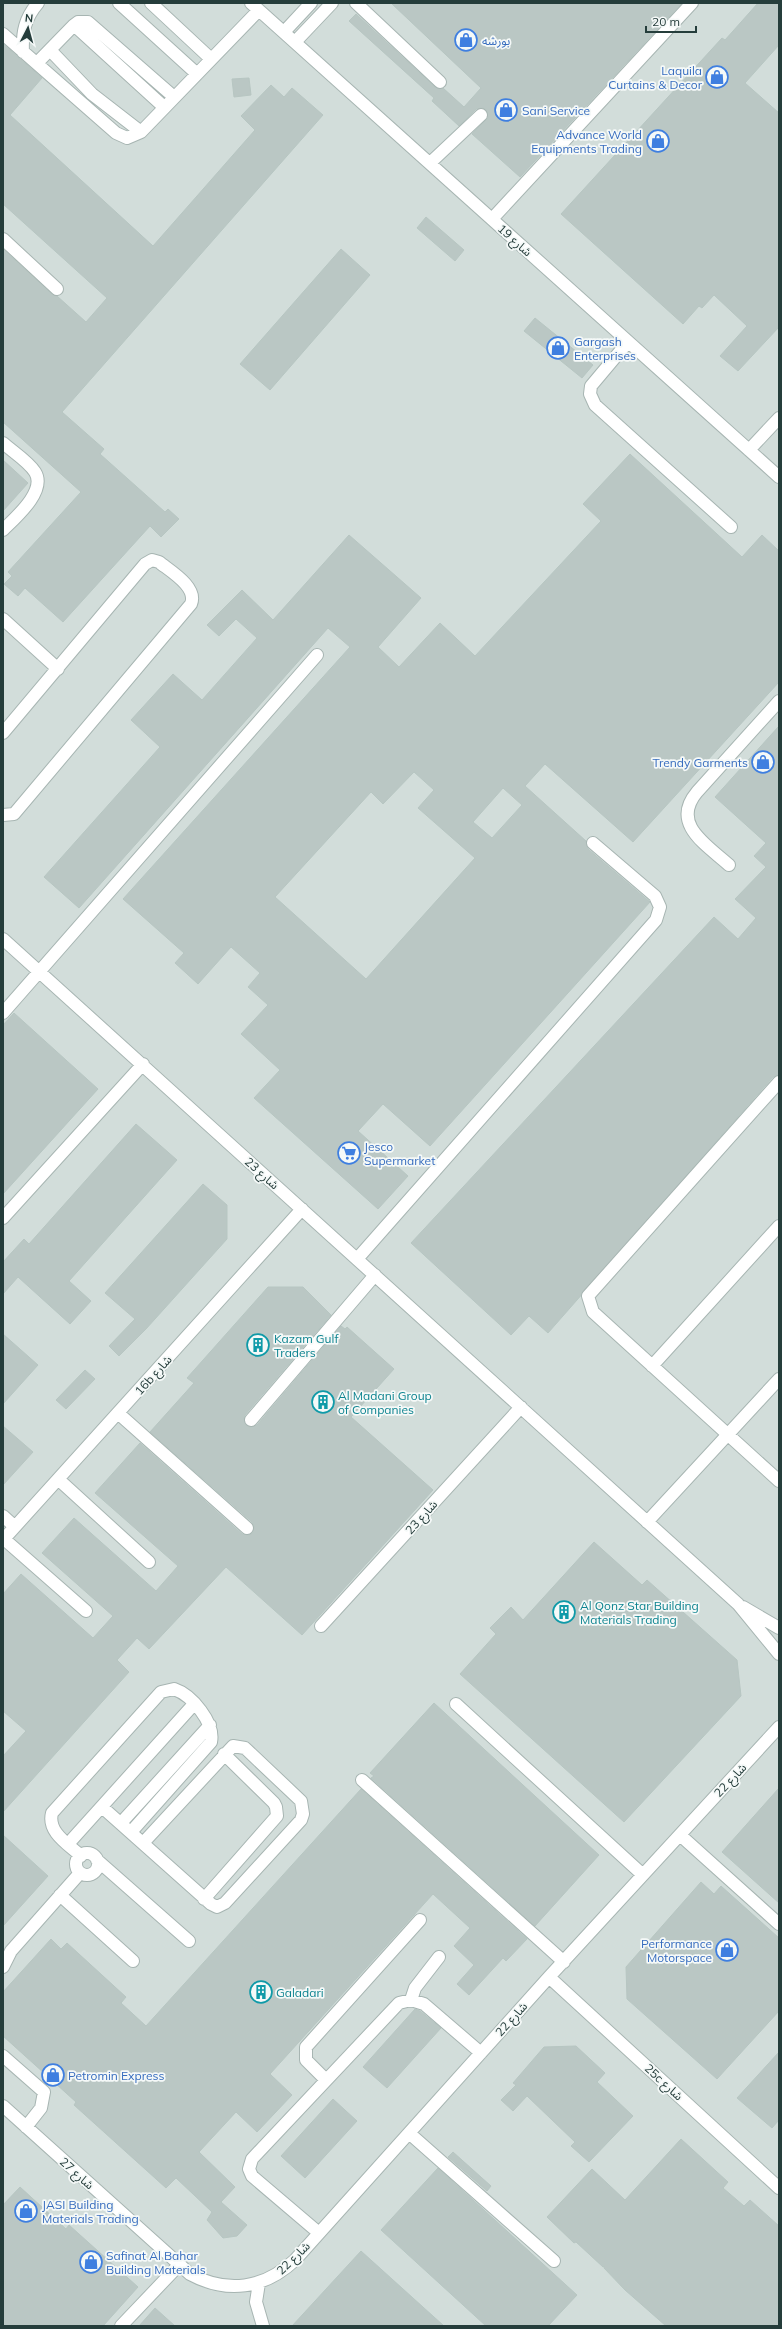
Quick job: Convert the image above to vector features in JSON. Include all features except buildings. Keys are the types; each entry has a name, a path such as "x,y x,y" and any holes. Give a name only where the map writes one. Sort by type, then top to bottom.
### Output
{"street":[{"path":"23,52 24,27 28,17 38,3"},
{"path":"119,3 196,73"},
{"path":"151,3 210,58"},
{"path":"284,32 311,3"},
{"path":"295,42 332,3"},
{"path":"356,3 440,82"},
{"path":"492,219 692,3"},
{"path":"3,34 116,133 128,138 141,132 210,58 255,6"},
{"name":"شارع 19","path":"255,6 779,477"},
{"path":"37,63 74,25 83,21 93,24 174,97"},
{"path":"74,25 164,107"},
{"path":"50,50 92,94 141,132"},
{"path":"430,163 480,115"},
{"path":"3,239 57,289"},
{"path":"628,342 591,386 590,394 595,405 731,527"},
{"path":"749,450 779,418"},
{"path":"3,443 35,472 38,482 34,496 3,530"},
{"path":"3,732 58,669 148,561 159,562 190,589 193,596 191,604 14,814 3,815"},
{"path":"3,619 58,669"},
{"path":"3,1013 317,655"},
{"path":"729,865 693,833 689,825 688,807 694,795 779,701"},
{"path":"357,1259 656,920 660,907 655,896 593,843"},
{"name":"شارع 23","path":"3,939 143,1064 738,1604 779,1654"},
{"path":"3,1218 143,1064"},
{"path":"779,1082 588,1296 593,1312 779,1481"},
{"name":"16b شارع","path":"4,1539 14,1526 119,1414 302,1209"},
{"path":"652,1366 779,1226"},
{"path":"251,1420 375,1275"},
{"path":"647,1522 779,1379"},
{"name":"شارع 23","path":"322,1626 521,1408"},
{"path":"119,1414 247,1528"},
{"path":"58,1479 149,1562"},
{"path":"3,1516 14,1526"},
{"path":"4,1539 86,1611"},
{"name":"شارع 23","path":"738,1604 779,1628"},
{"path":"81,1856 52,1827 51,1817 54,1808 161,1692 174,1689 194,1704 206,1717 210,1725 212,1739 208,1748 132,1832"},
{"path":"68,1844 194,1704"},
{"path":"456,1704 643,1875"},
{"path":"121,1823 210,1725"},
{"name":"شارع 22","path":"231,2288 259,2283 284,2270 549,1977 779,1727"},
{"path":"102,1807 132,1832 143,1843 204,1898 214,1906 220,1906 225,1903 301,1820 303,1814 301,1801 245,1748 234,1746 224,1754 143,1843"},
{"path":"204,1898 277,1816 274,1803 224,1754"},
{"path":"362,1780 564,1962"},
{"path":"680,1835 779,1924"},
{"path":"97,1860 97,1870 94,1873 84,1875 80,1873 76,1864 81,1856 90,1854 97,1860 189,1941"},
{"path":"3,1967 7,1953 80,1873"},
{"path":"60,1895 132,1961"},
{"path":"326,2080 306,2060 306,2047 420,1920"},
{"path":"411,2000 416,1988 439,1958"},
{"name":"25c شارع","path":"549,1977 779,2188"},
{"path":"319,2233 252,2176 249,2169 252,2159 399,2003 411,2000 424,2004 480,2053"},
{"path":"3,2056 44,2092 41,2108 26,2126"},
{"name":"شارع 27","path":"3,2106 179,2265 203,2281 231,2288"},
{"path":"409,2133 554,2261"},
{"path":"121,2326 179,2265"},
{"path":"259,2283 256,2302 263,2326"}],"shaded area":[{"path":"3,3 779,3 779,2326 3,2326"}],"place":[{"name":"بورشه","path":"466,40"},
{"name":"Laquila Curtains & Decor","path":"717,77"},
{"name":"Sani Service","path":"506,110"},
{"name":"Advance World Equipments Trading","path":"658,141"},
{"name":"Gargash Enterprises","path":"558,348"},
{"name":"Trendy Garments","path":"763,762"},
{"name":"Jesco Supermarket","path":"349,1153"},
{"name":"Kazam Gulf Traders","path":"258,1345"},
{"name":"Al Madani Group of Companies","path":"323,1402"},
{"name":"Al Qonz Star Building Materials Trading","path":"564,1612"},
{"name":"Performance Motorspace","path":"727,1950"},
{"name":"Galadari","path":"261,1992"},
{"name":"Petromin Express","path":"53,2075"},
{"name":"JASI Building Materials Trading","path":"26,2211"},
{"name":"Safinat Al Bahar Building Materials","path":"91,2262"}]}
